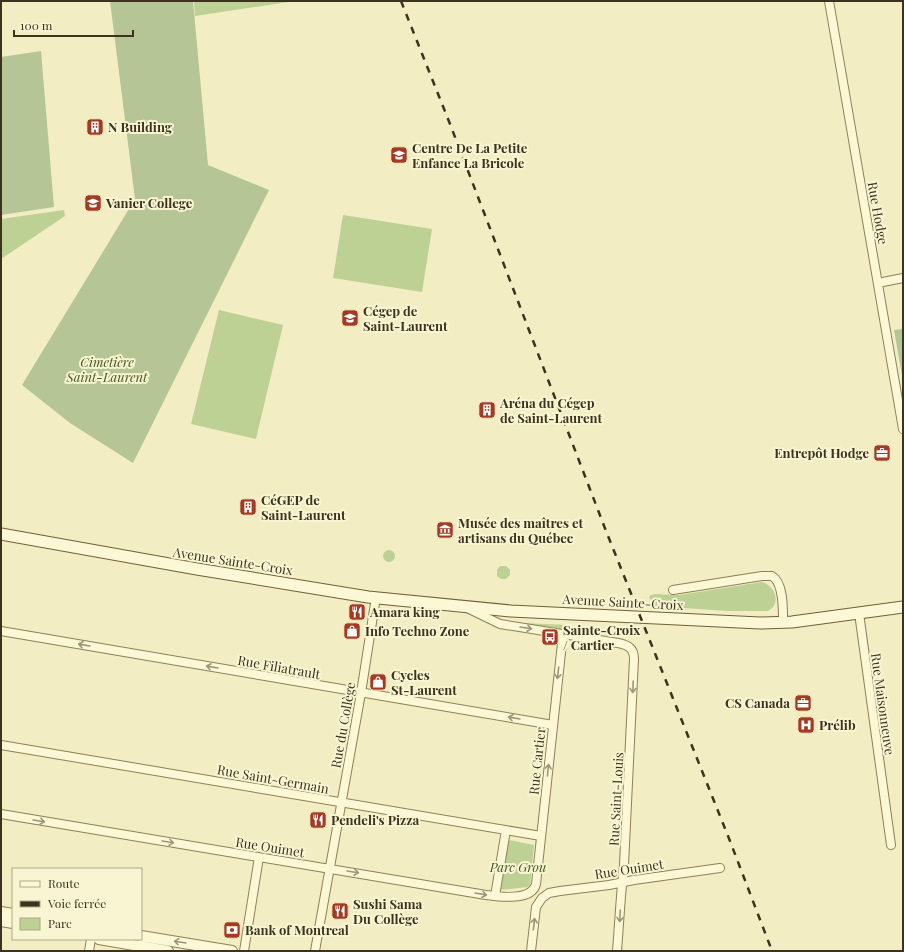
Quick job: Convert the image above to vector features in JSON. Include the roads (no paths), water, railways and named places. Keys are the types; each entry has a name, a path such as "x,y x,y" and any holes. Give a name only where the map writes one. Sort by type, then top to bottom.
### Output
{"main road":[{"name":"Avenue Sainte-Croix","path":"1,534 197,569 376,597 511,611 716,621 783,622 903,607"}],"street":[{"name":"Rue Hodge","path":"829,1 903,429"},
{"path":"878,283 903,278"},
{"name":"Avenue Sainte-Croix","path":"674,590 762,576 772,576 777,581 780,592 783,622"},
{"name":"Rue du Collège","path":"315,951 361,693 376,597"},
{"name":"Avenue Sainte-Croix","path":"462,606 498,624 618,643 632,649"},
{"name":"Rue Maisonneuve","path":"859,613 891,845"},
{"name":"Rue Filiatrault","path":"1,631 553,725"},
{"name":"Rue Cartier","path":"533,890 536,884 563,634"},
{"name":"Rue Saint-Louis","path":"617,951 623,883 634,659 632,649"},
{"name":"Rue Saint-Germain","path":"1,745 541,836"},
{"name":"Rue Ouimet","path":"1,814 496,896 525,895 533,890"},
{"path":"496,896 506,830"},
{"path":"244,951 259,857"},
{"name":"Rue Ouimet","path":"531,951 535,910 542,898 549,894 556,891 623,883 720,868"},
{"path":"1,912 12,914"},
{"path":"1,921 12,923"},
{"path":"142,936 232,951"},
{"path":"89,951 91,940"},
{"path":"105,940 168,951"}],"railway":[{"path":"401,1 450,124 606,531 730,841 772,951"}],"place":[{"name":"N Building","path":"95,127"},
{"name":"Centre De La Petite Enfance La Bricole","path":"399,155"},
{"name":"Vanier College","path":"93,203"},
{"name":"Cégep de Saint-Laurent","path":"350,318"},
{"name":"Aréna du Cégep de Saint-Laurent","path":"487,410"},
{"name":"Entrepôt Hodge","path":"882,453"},
{"name":"CéGEP de Saint-Laurent","path":"248,507"},
{"name":"Musée des maîtres et artisans du Québec","path":"445,530"},
{"name":"Amara king","path":"357,612"},
{"name":"Info Techno Zone","path":"352,631"},
{"name":"Sainte-Croix / Cartier","path":"550,637"},
{"name":"Cycles St-Laurent","path":"378,682"},
{"name":"CS Canada","path":"803,703"},
{"name":"Prélib","path":"806,725"},
{"name":"Pendeli's Pizza","path":"318,820"},
{"name":"Sushi Sama Du Collège","path":"340,911"},
{"name":"Bank of Montreal","path":"232,930"}],"park label":[{"name":"Cimetière Saint-Laurent","path":"107,370"},
{"name":"Parc Grou","path":"518,867"}]}
